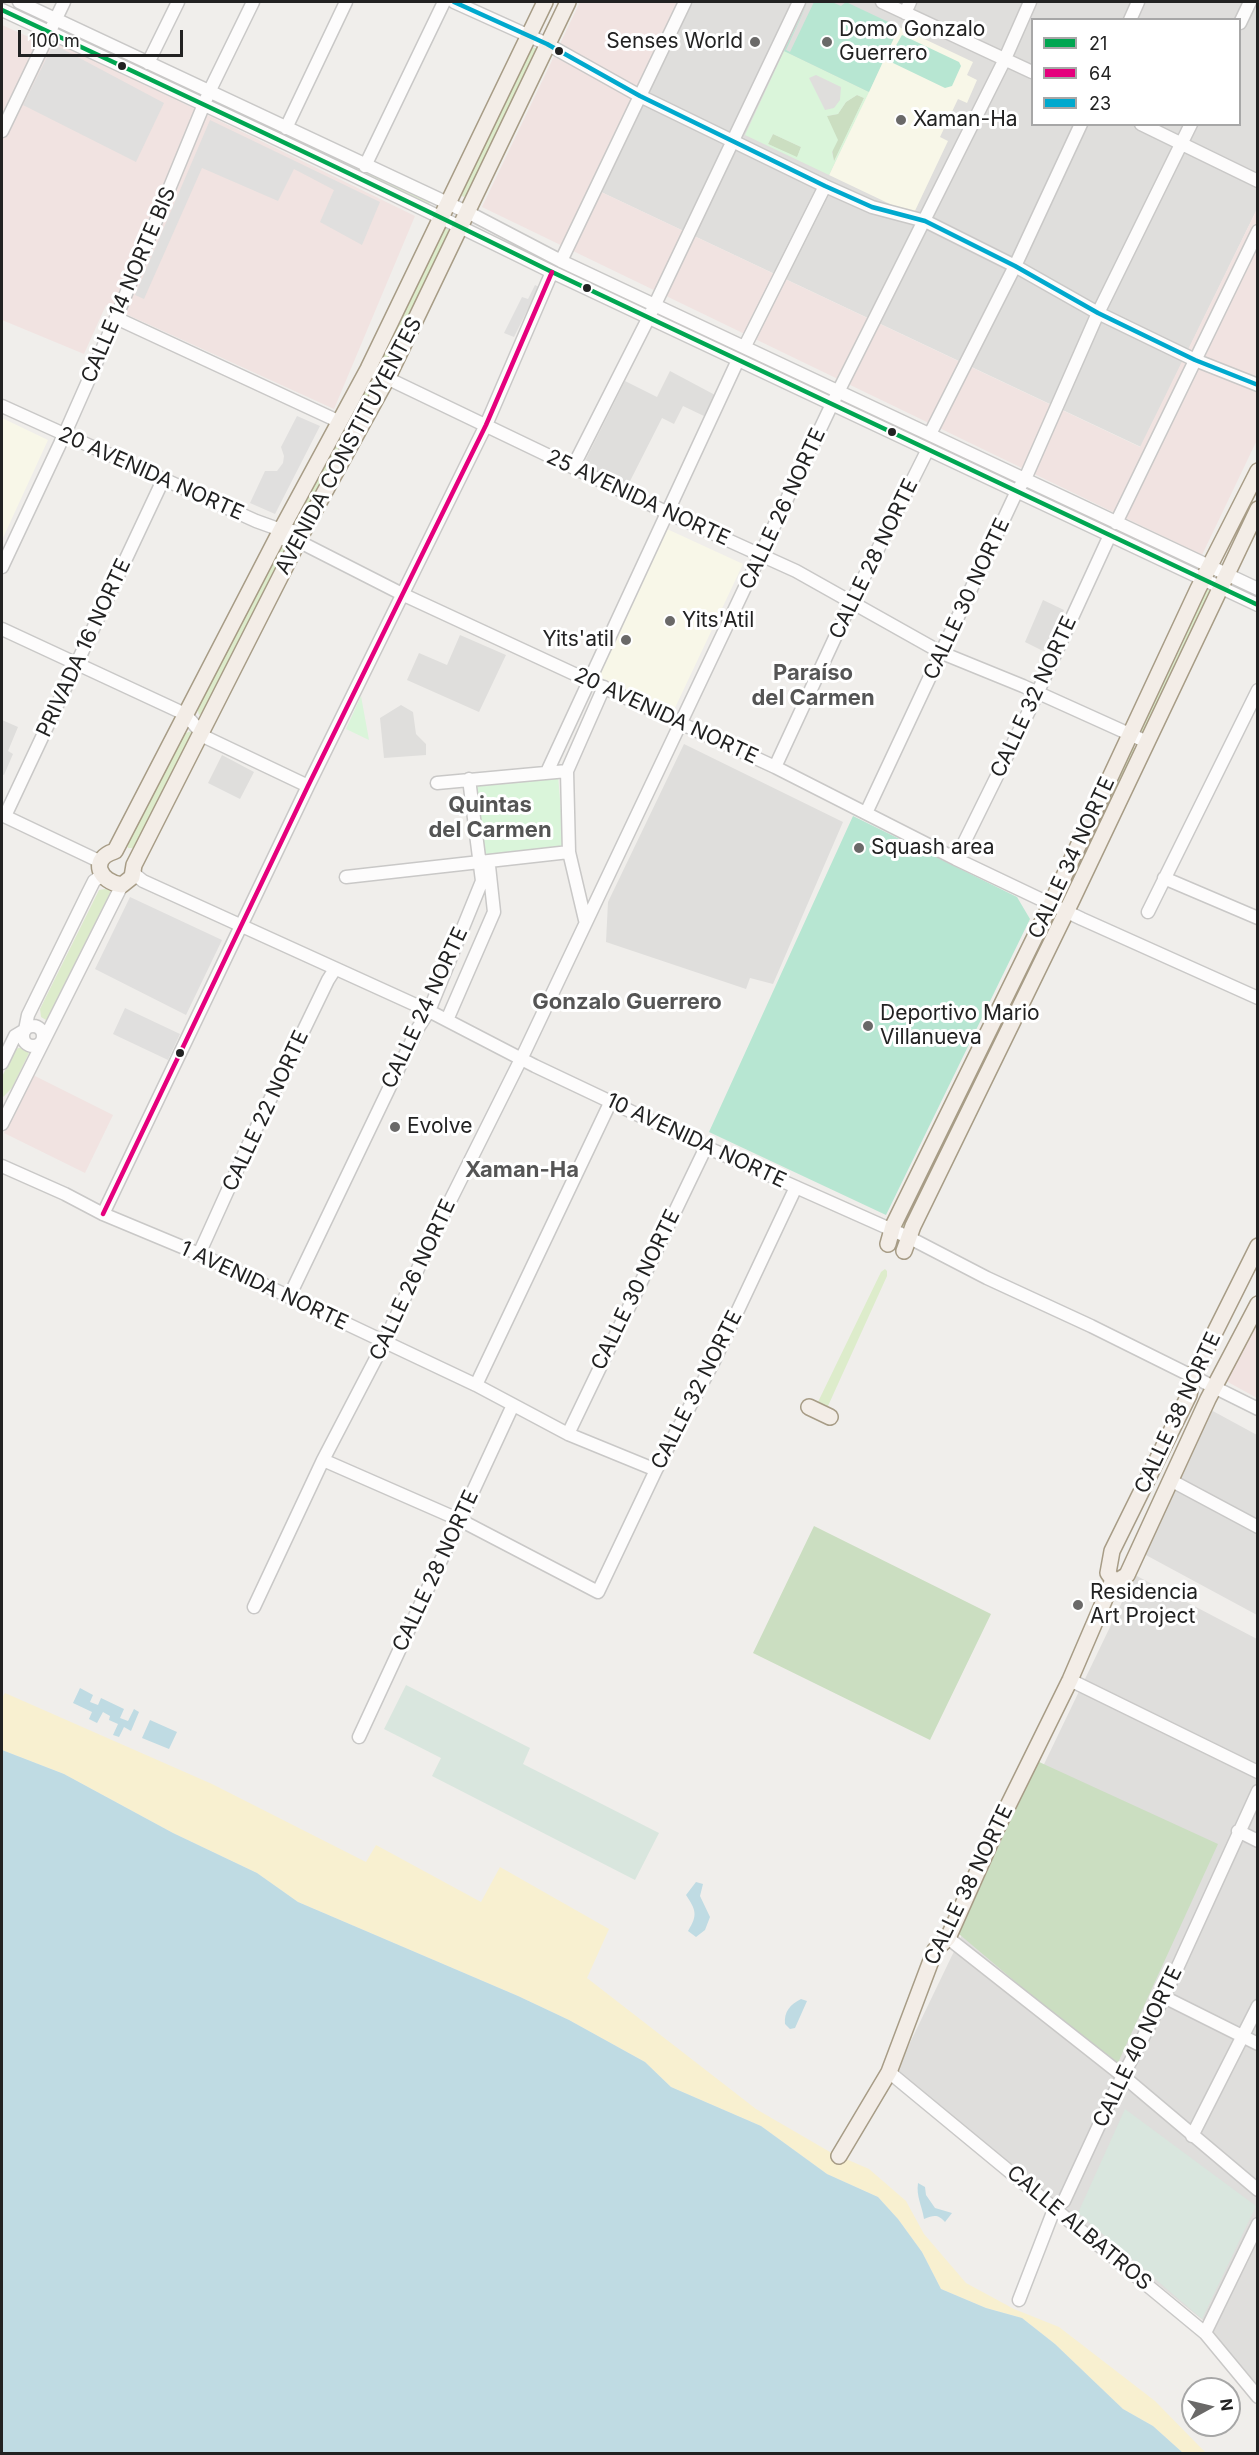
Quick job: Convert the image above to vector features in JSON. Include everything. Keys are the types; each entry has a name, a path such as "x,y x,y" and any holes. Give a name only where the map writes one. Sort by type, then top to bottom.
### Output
{"main road":[{"name":"AVENIDA CONSTITUYENTES","path":"101,869 109,853 115,851 279,534 368,369 545,2"},
{"name":"AVENIDA CONSTITUYENTES","path":"122,885 129,881 134,865 300,537 388,377 568,2"},
{"name":"CALLE 34 NORTE","path":"890,1237 1257,471"},
{"name":"CALLE 34 NORTE","path":"906,1244 989,1067 1067,912 1257,509"},
{"path":"101,869 107,881 122,885"},
{"path":"975,1060 989,1067"},
{"name":"CALLE 38 NORTE","path":"1113,1580 1108,1573 1112,1551 1189,1395 1193,1376 1257,1246"},
{"name":"CALLE 38 NORTE","path":"1113,1580 1119,1580 1127,1575 1215,1386 1257,1304"},
{"path":"809,1407 830,1417"},
{"name":"CALLE 38 NORTE","path":"839,2156 889,2072 935,1950 948,1938 996,1830 1070,1680 1113,1580"}],"street":[{"path":"19,2 148,63 320,161 445,210"},
{"path":"2,130 64,2"},
{"path":"148,63 178,2"},
{"name":"CALLE 14 NORTE BIS","path":"2,567 116,318 207,98 253,2"},
{"path":"286,128 346,2"},
{"path":"364,166 444,2"},
{"path":"454,2 548,44 640,96 825,186 872,207 925,221 1015,266 1098,313 1196,360 1257,385"},
{"path":"561,261 685,2"},
{"path":"573,467 649,317 799,2"},
{"path":"882,2 908,7 1004,61 1031,72"},
{"name":"CALLE 26 NORTE","path":"254,1607 323,1460 384,1343 437,1227 521,1058 832,404 1004,61 1030,2"},
{"path":"1131,18 1138,2"},
{"path":"1241,19 1250,2"},
{"path":"2,10 207,98 286,128 364,166 463,219 654,303 1025,479 1116,523 1207,573"},
{"path":"930,434 1015,266 1080,126"},
{"path":"1145,126 1257,181"},
{"name":"CALLE 30 NORTE","path":"866,813 1017,491 1025,479 1098,313 1190,126"},
{"path":"745,346 825,186"},
{"path":"463,219 552,272 1110,535 1224,580 1257,589"},
{"path":"1116,523 1257,231"},
{"path":"103,1214 308,786 486,425 552,272"},
{"path":"116,318 340,422"},
{"path":"547,772 738,360"},
{"name":"25 AVENIDA NORTE","path":"368,369 668,513 796,571 942,653 1037,692 1129,736 1147,742"},
{"name":"20 AVENIDA NORTE","path":"2,406 279,534 300,537 404,595 775,767 956,859 1067,912"},
{"name":"CALLE 28 NORTE","path":"775,767 851,603 928,449"},
{"name":"PRIVADA 16 NORTE","path":"3,816 163,480"},
{"name":"CALLE 32 NORTE","path":"956,859 1110,535"},
{"path":"1224,580 1257,604"},
{"path":"2,629 185,714 205,737 308,786"},
{"path":"585,920 569,852 567,771 604,687"},
{"path":"1148,912 1256,697"},
{"path":"437,783 567,771"},
{"name":"CALLE 24 NORTE","path":"447,1020 494,912 469,779"},
{"path":"3,816 101,869"},
{"path":"346,877 569,852"},
{"name":"CALLE 24 NORTE","path":"289,1297 413,1038 429,1011 482,881 484,863"},
{"name":"AVENIDA CONSTITUYENTES","path":"2,1063 15,1036 25,1030 28,1015 101,869"},
{"name":"10 AVENIDA NORTE","path":"133,873 143,881 238,932 335,969 429,1011 521,1058 795,1187 890,1237 987,1278 1215,1386 1257,1409"},
{"path":"1164,878 1257,918"},
{"name":"AVENIDA CONSTITUYENTES","path":"2,1124 41,1042 122,885"},
{"path":"1067,912 1257,998"},
{"name":"CALLE 22 NORTE","path":"199,1254 250,1139 335,969"},
{"path":"25,1030 33,1026 38,1028 42,1033 41,1042"},
{"path":"476,1385 611,1101"},
{"name":"CALLE 30 NORTE","path":"568,1434 706,1146"},
{"name":"1 AVENIDA NORTE","path":"2,1166 103,1214 199,1254 476,1385 568,1434 656,1470"},
{"name":"CALLE 32 NORTE","path":"460,1520 598,1592 656,1470 714,1360 795,1187"},
{"name":"CALLE 28 NORTE","path":"359,1737 513,1406"},
{"path":"323,1460 460,1520"},
{"path":"1172,1481 1257,1527"},
{"path":"1070,1680 1257,1772"},
{"name":"CALLE 40 NORTE","path":"1019,2300 1055,2207 1064,2201 1123,2076 1164,1997 1257,1791"},
{"path":"1238,1831 1257,1841"},
{"path":"948,1938 1123,2076 1257,2190"},
{"path":"1164,1997 1257,2044"},
{"path":"1192,2136 1257,2006"},
{"name":"CALLE ALBATROS","path":"889,2072 1205,2333 1257,2397"},
{"path":"1205,2333 1257,2223"}],"shaded area":[{"path":"580,2 689,2 599,191 1140,447 1257,209 1257,440 1202,555 482,207"},
{"path":"689,2 1257,2 1257,209 1141,447 599,191"},
{"path":"2,25 49,46 58,42 415,216 334,409 106,305 84,354 2,320"},
{"name":"Xaman-Ha","path":"899,27 973,62 967,75 977,80 967,103 958,99 940,137 948,141 913,215 829,175"},
{"path":"57,46 164,103 136,162 23,105 51,49"},
{"path":"210,120 380,202 362,245 320,222 334,190 294,169 278,201 202,168 144,299 135,295"},
{"path":"535,285 539,287 514,337 504,333 522,297 528,299"},
{"path":"670,371 715,395 704,416 683,406 674,424 662,418 626,489 582,467 625,381 657,397"},
{"path":"297,416 320,426 275,514 250,503 265,471 277,471 283,463 284,456 281,447"},
{"path":"2,418 48,440 2,540"},
{"name":"Yits'Atil","path":"667,529 743,564 673,712 598,676"},
{"path":"1043,600 1064,610 1045,652 1025,642"},
{"path":"460,635 506,655 479,712 407,680 419,653 447,665"},
{"path":"401,705 413,712 416,734 426,744 426,755 384,758 380,718"},
{"path":"2,720 18,727 8,751 13,754 4,775 2,774"},
{"path":"684,744 843,822 773,984 750,978 746,989 606,942 608,902"},
{"path":"222,755 254,772 240,799 208,783"},
{"path":"130,897 222,940 186,1015 95,969"},
{"path":"125,1008 180,1034 168,1060 113,1034"},
{"path":"33,1075 113,1115 85,1173 4,1133"},
{"path":"1257,1317 1257,1398 1226,1381"},
{"path":"1211,1410 1257,1435 1257,1615 1144,1554"},
{"path":"1135,1575 1257,1639 1257,2387 1205,2322 895,2074"},
{"path":"406,1685 530,1748 523,1764 659,1833 635,1880 432,1776 441,1758 384,1729"},
{"path":"1125,2109 1256,2206 1202,2319 1078,2213"}],"green space":[{"name":"Domo Gonzalo Guerrero","path":"808,2 786,50 790,52 814,2 832,2 841,6 846,2 899,27 869,92 784,51"},
{"path":"902,35 959,62 961,66 952,86 945,88 893,63 890,56"},
{"path":"531,47 536,48 537,52 467,195 463,197 460,193"},
{"path":"784,51 869,92 829,175 745,135","holes":["816,75 841,87 840,100 834,108 825,110 809,78","857,95 864,98 834,161 832,152 838,140 827,116 838,114 846,102","773,134 801,147 797,157 768,144"]},
{"path":"857,95 864,98 834,162 827,116 838,114 846,102"},
{"path":"224,105 431,202 429,204"},
{"path":"773,134 801,147 797,158 768,144"},
{"path":"448,228 448,234 389,365 383,366 381,361 443,229"},
{"path":"373,381 376,387 299,526 294,527 292,522 369,383"},
{"path":"286,544 287,550 206,710 199,715 197,707 280,546"},
{"path":"1207,585 1212,587 1185,649 1144,733 1141,733 1140,730 1181,647"},
{"path":"361,696 369,740 346,729"},
{"path":"191,731 190,741 133,848 128,848 127,845 184,734"},
{"path":"1134,747 1135,752 1066,898 1063,900 1062,897 1131,748"},
{"path":"558,775 564,848 484,858 476,782"},
{"name":"Deportivo Mario Villanueva","path":"853,816 1017,897 1030,919 886,1215 709,1132"},
{"path":"99,890 110,890 110,897 53,1013 46,1020 41,1017 40,1009"},
{"path":"1052,915 1057,916 987,1059 984,1057"},
{"path":"22,1047 29,1053 12,1088 2,1098 2,1077 15,1049"},
{"path":"978,1068 981,1073 903,1232 899,1230"},
{"path":"885,1269 887,1276 828,1406 818,1402 881,1272"},
{"path":"814,1526 991,1614 930,1740 753,1653"},
{"path":"1037,1761 1218,1844 1116,2067 959,1934"}],"sand":[{"path":"5,1693 212,1784 366,1862 376,1845 481,1902 500,1867 609,1929 587,1978 756,2109 830,2152 869,2169 906,2201 924,2234 966,2283 1014,2309 1059,2327 1155,2401 1181,2428 1181,2437 1190,2437 1206,2453 1183,2453 1153,2426 1123,2409 1055,2344 1022,2318 986,2308 941,2289 922,2252 898,2219 878,2197 827,2174 761,2126 671,2087 645,2062 569,2020 298,1902 257,1873 173,1833 64,1774 2,1750 2,1698"}],"water":[{"path":"80,1688 93,1695 90,1702 98,1705 101,1698 124,1709 120,1718 128,1721 134,1709 139,1712 131,1731 124,1727 119,1737 113,1735 118,1724 109,1720 110,1716 103,1712 97,1723 89,1719 92,1712 73,1703"},
{"path":"150,1720 177,1732 169,1749 142,1738"},
{"path":"2,1750 64,1774 173,1833 257,1873 298,1902 569,2020 645,2062 671,2087 761,2126 827,2174 878,2197 898,2219 922,2252 941,2289 986,2308 1022,2318 1055,2344 1123,2409 1153,2426 1183,2453 2,2453"},
{"path":"696,1882 703,1884 700,1896 710,1917 705,1930 696,1937 688,1931 695,1913 686,1895"},
{"path":"801,1999 807,2001 795,2028 790,2029 785,2024 787,2012"},
{"path":"918,2183 925,2187 926,2195 935,2208 952,2213 945,2222 936,2216 924,2219 918,2197"}],"transit line":[{"name":"23","path":"454,2 547,44 640,96 825,186 872,207 925,221 1015,266 1098,313 1195,360 1258,385"},
{"name":"21","path":"2,10 1258,605"},
{"name":"64","path":"103,1214 308,786 486,425 552,272"}],"place":[{"name":"Senses World","path":"755,42"},
{"name":"Domo Gonzalo Guerrero","path":"827,42"},
{"name":"Xaman-Ha","path":"901,120"},
{"name":"Yits'Atil","path":"670,621"},
{"name":"Yits'atil","path":"626,640"},
{"name":"Squash area","path":"859,848"},
{"name":"Deportivo Mario Villanueva","path":"868,1026"},
{"name":"Evolve","path":"395,1127"},
{"name":"Residencia Art Project","path":"1078,1605"}],"district":[{"name":"Paraíso del Carmen","path":"813,686"},
{"name":"Quintas del Carmen","path":"490,818"},
{"name":"Gonzalo Guerrero","path":"627,1002"},
{"name":"Xaman-Ha","path":"522,1170"}]}
